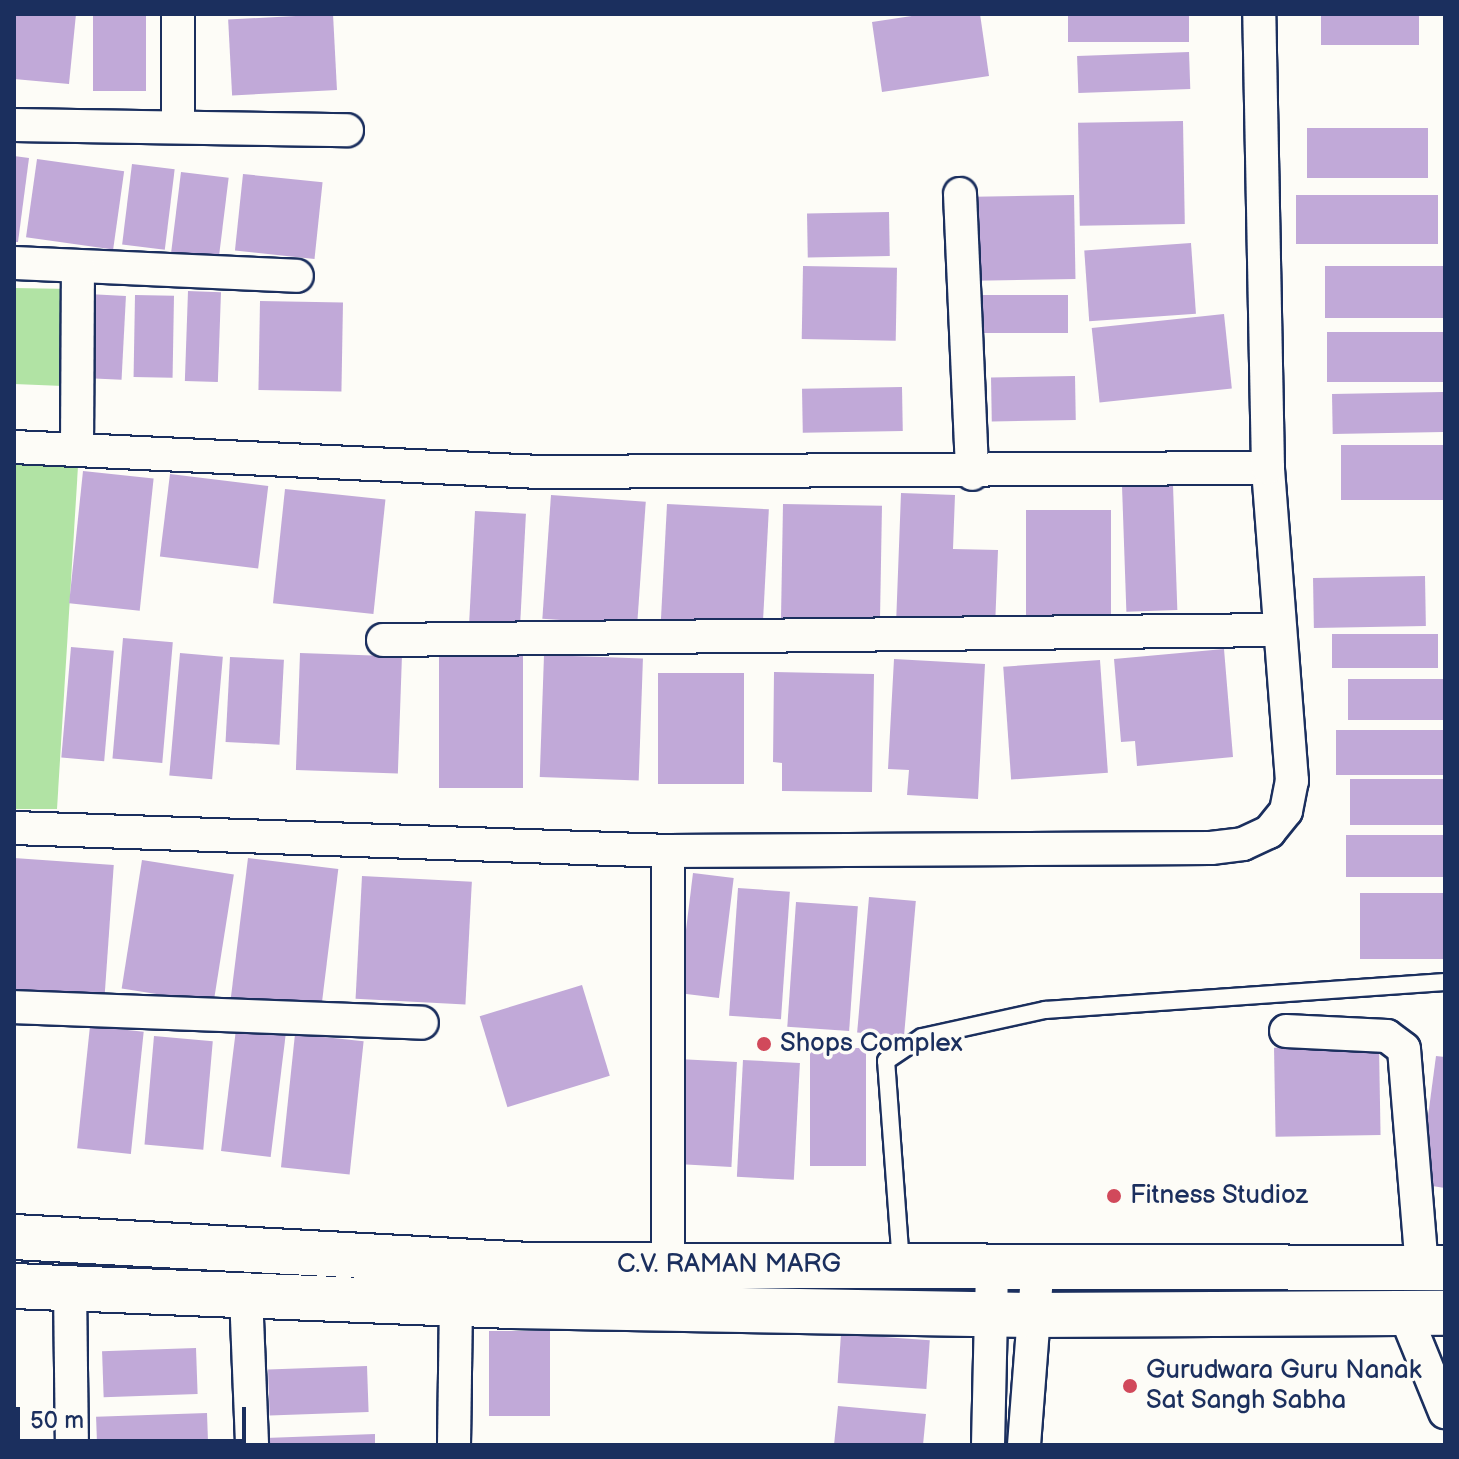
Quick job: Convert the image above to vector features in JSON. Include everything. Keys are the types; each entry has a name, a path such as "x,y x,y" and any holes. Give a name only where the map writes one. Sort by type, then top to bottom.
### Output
{"main road":[{"name":"C.V. RAMAN MARG","path":"14,1237 530,1265 992,1265 1038,1262 1433,1268"},
{"name":"C.V. RAMAN MARG","path":"14,1286 456,1302 1011,1314 1425,1314"}],"street":[{"path":"178,14 178,125"},
{"path":"14,828 668,851 1243,844 1269,832 1286,811 1292,781 1278,630 1268,468 1259,14"},
{"path":"14,125 178,125 347,130"},
{"path":"960,194 972,474"},
{"path":"14,263 297,276"},
{"path":"77,450 78,266"},
{"path":"14,447 541,472 972,474 1268,468"},
{"path":"383,640 1278,630"},
{"path":"668,851 668,1265"},
{"path":"14,1007 422,1023"},
{"path":"1286,1031 1387,1036 1404,1049 1433,1268"},
{"path":"988,1445 1011,1314 1038,1262"},
{"path":"992,1265 1011,1314 1024,1445"},
{"path":"70,1287 72,1445"},
{"path":"246,1294 252,1445"},
{"path":"454,1445 456,1302"},
{"path":"1425,1314 1445,1412"}],"lane":[{"path":"901,1265 886,1061 922,1037 1060,1008 1445,982"}],"green space":[{"path":"14,288 71,289 63,386 14,384"},
{"path":"14,446 79,450 57,809 14,809"}],"building":[{"path":"14,14 76,14 69,84 14,79"},
{"path":"93,14 146,14 146,91 93,91"},
{"path":"333,14 337,90 232,95 228,19"},
{"path":"925,14 980,14 989,76 882,92 872,22"},
{"path":"1068,14 1189,14 1189,42 1068,42"},
{"path":"1321,14 1419,14 1419,45 1321,45"},
{"path":"1189,52 1190,89 1078,93 1077,56"},
{"path":"1183,121 1185,224 1080,226 1078,123"},
{"path":"1307,128 1428,128 1428,178 1307,178"},
{"path":"14,156 29,158 18,242 14,242"},
{"path":"37,159 124,171 113,249 26,237"},
{"path":"132,164 175,169 165,250 122,244"},
{"path":"181,172 229,178 219,258 171,252"},
{"path":"243,174 323,182 315,259 235,251"},
{"path":"1074,195 1075,279 975,281 974,197"},
{"path":"1296,195 1438,195 1438,244 1296,244"},
{"path":"889,212 890,256 808,257 807,213"},
{"path":"1191,243 1196,314 1089,321 1084,250"},
{"path":"803,266 897,268 896,341 802,339"},
{"path":"1325,266 1445,266 1445,318 1325,318"},
{"path":"188,291 221,292 218,382 185,381"},
{"path":"88,294 126,296 122,380 84,378"},
{"path":"135,295 174,296 173,378 134,377"},
{"path":"976,295 1068,295 1068,333 976,333"},
{"path":"260,301 343,302 341,391 258,390"},
{"path":"1224,314 1232,389 1100,402 1092,328"},
{"path":"1327,332 1445,332 1445,382 1327,382"},
{"path":"1075,376 1076,420 992,421 991,377"},
{"path":"902,387 903,431 803,433 802,389"},
{"path":"1443,392 1444,432 1333,434 1332,394"},
{"path":"1341,445 1445,445 1445,500 1341,500"},
{"path":"83,471 154,478 140,611 69,603"},
{"path":"170,474 268,486 258,568 160,556"},
{"path":"1173,485 1177,610 1126,612 1122,487"},
{"path":"285,489 385,500 373,614 273,603"},
{"path":"901,493 955,495 953,549 998,550 995,628 896,625"},
{"path":"551,495 646,502 637,625 542,619"},
{"path":"667,504 769,509 762,631 661,626"},
{"path":"783,504 882,506 880,626 781,624"},
{"path":"1026,510 1111,510 1111,626 1026,626"},
{"path":"475,511 526,514 520,628 469,625"},
{"path":"1425,576 1426,626 1314,628 1313,578"},
{"path":"1332,634 1438,634 1438,668 1332,668"},
{"path":"123,638 173,642 162,763 112,759"},
{"path":"71,647 114,651 104,761 61,758"},
{"path":"439,649 523,649 523,788 439,788"},
{"path":"1224,649 1233,757 1137,766 1135,741 1121,742 1114,659"},
{"path":"180,653 223,657 212,779 169,776"},
{"path":"300,653 402,657 398,773 296,770"},
{"path":"544,655 643,658 639,780 540,777"},
{"path":"230,657 284,660 279,745 226,742"},
{"path":"894,659 985,664 978,799 907,795 909,770 888,769"},
{"path":"1100,660 1108,773 1011,779 1003,667"},
{"path":"774,672 874,674 872,792 782,791 782,763 773,762"},
{"path":"658,673 744,673 744,784 658,784"},
{"path":"1348,679 1445,679 1445,720 1348,720"},
{"path":"1336,730 1444,730 1444,775 1336,775"},
{"path":"1350,779 1445,779 1445,825 1350,825"},
{"path":"1346,835 1445,835 1445,877 1346,877"},
{"path":"14,858 114,865 104,1001 14,994"},
{"path":"248,858 338,869 321,1009 231,998"},
{"path":"142,860 234,875 214,1003 122,988"},
{"path":"693,873 734,878 719,998 678,993"},
{"path":"362,876 472,882 465,1005 356,999"},
{"path":"738,888 790,892 781,1019 729,1016"},
{"path":"1360,893 1445,893 1445,959 1360,959"},
{"path":"869,897 916,901 904,1037 857,1032"},
{"path":"796,902 858,906 849,1031 787,1027"},
{"path":"582,985 610,1076 507,1107 480,1016"},
{"path":"237,1021 287,1027 271,1157 221,1151"},
{"path":"90,1026 144,1032 131,1154 77,1148"},
{"path":"295,1034 364,1041 350,1174 281,1167"},
{"path":"154,1036 213,1041 203,1150 145,1145"},
{"path":"1379,1046 1381,1135 1276,1137 1274,1048"},
{"path":"810,1048 866,1048 866,1166 810,1166"},
{"path":"1436,1056 1445,1057 1445,1188 1419,1184"},
{"path":"678,1059 737,1062 731,1167 673,1164"},
{"path":"743,1060 800,1063 794,1180 737,1177"},
{"path":"489,1331 550,1331 550,1416 489,1416"},
{"path":"841,1334 930,1340 926,1389 838,1383"},
{"path":"196,1348 198,1394 104,1397 102,1351"},
{"path":"367,1366 369,1412 270,1415 268,1369"},
{"path":"838,1406 926,1414 923,1445 834,1445"},
{"path":"207,1413 208,1445 97,1445 96,1417"},
{"path":"375,1434 375,1445 265,1445 265,1438"}],"place":[{"name":"Shops Complex","path":"764,1044"},
{"name":"Fitness Studioz","path":"1114,1196"},
{"name":"Gurudwara Guru Nanak Sat Sangh Sabha","path":"1130,1386"}]}
